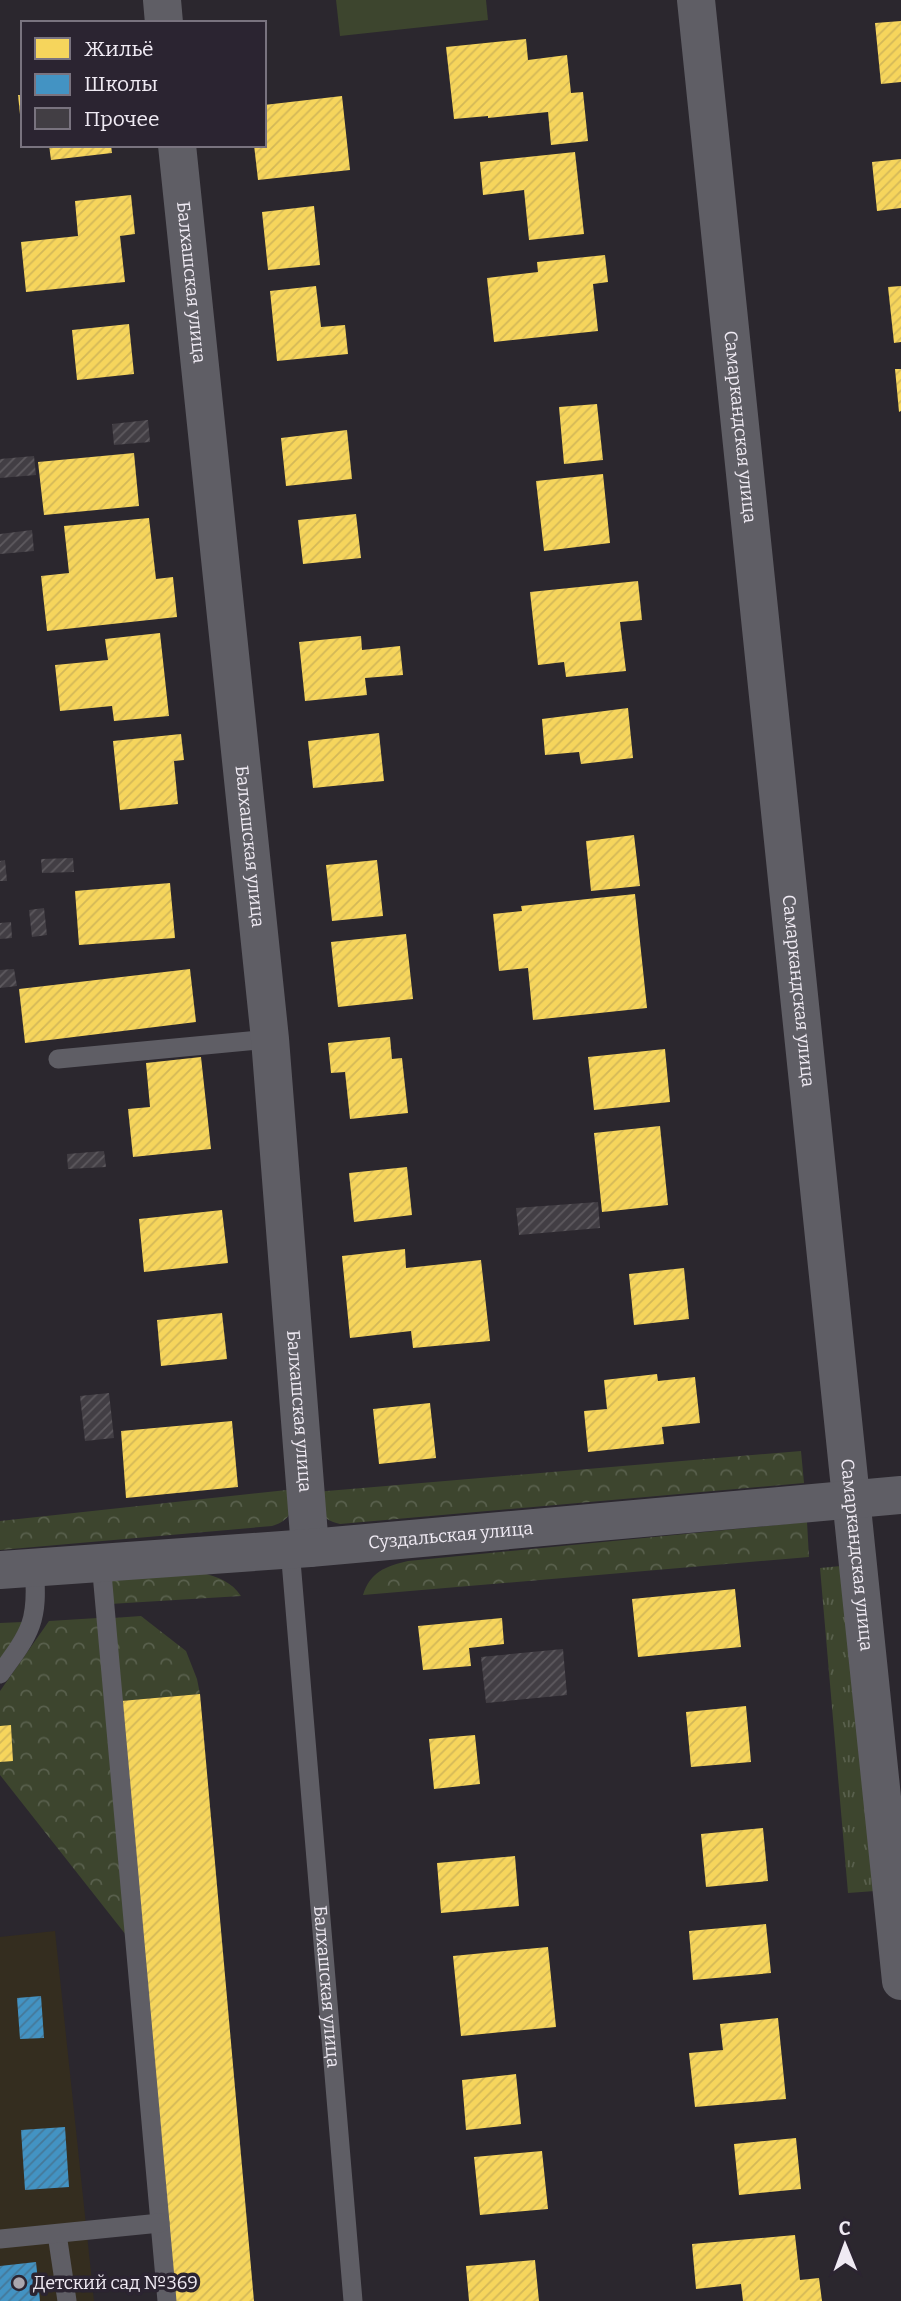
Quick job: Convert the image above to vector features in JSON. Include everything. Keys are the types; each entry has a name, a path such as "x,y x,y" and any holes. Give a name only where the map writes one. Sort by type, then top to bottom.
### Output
{"street":[{"path":"162,0 164,21"},
{"name":"Самаркандская улица","path":"696,0 901,1981"},
{"name":"Балхашская улица","path":"177,147 270,1039 300,1548"},
{"name":"Суздальская улица","path":"17,1569 300,1548 901,1495"}],"lane":[{"path":"58,1059 270,1039"},
{"name":"Балхашская улица","path":"300,1548 353,2301"},
{"path":"101,1562 167,2301"},
{"path":"0,1674 32,1625 36,1599 17,1569"},
{"path":"0,2239 160,2223"},
{"path":"57,2234 67,2301"}],"shaded area":[{"path":"55,1931 94,2301 0,2301 0,1937"}],"green space":[{"path":"336,0 486,0 488,20 340,36"},
{"path":"801,1451 804,1483 340,1524 324,1517 315,1492"},
{"path":"296,1489 288,1517 272,1526 0,1550 0,1521"},
{"path":"807,1522 809,1557 363,1595 370,1581 380,1571 408,1561"},
{"path":"841,1566 875,1891 848,1893 820,1568"},
{"path":"202,1573 224,1581 241,1596 110,1604 108,1578"},
{"path":"141,1616 186,1651 200,1694 121,1701 113,1618"},
{"path":"98,1618 126,1935 0,1775 0,1762 13,1760 11,1726 0,1726 0,1691 49,1621"},
{"path":"23,1622 0,1663 0,1623"}],"building: Жильё":[{"path":"901,21 901,82 881,84 875,23"},
{"path":"526,39 528,60 567,55 571,93 583,92 588,141 551,145 548,112 454,119 446,47"},
{"path":"18,95 21,95 21,124"},
{"path":"342,96 350,170 258,180 254,147 266,147 266,105"},
{"path":"49,147 111,147 112,153 51,160"},
{"path":"575,152 584,234 529,240 524,190 483,195 480,162"},
{"path":"901,159 901,208 877,211 872,162"},
{"path":"131,195 135,234 120,236 125,282 26,292 21,242 78,236 75,201"},
{"path":"314,206 320,265 268,270 262,212"},
{"path":"605,255 608,282 593,284 598,331 494,342 487,278 538,272 537,262"},
{"path":"316,286 321,327 345,325 348,354 277,361 270,291"},
{"path":"901,286 901,342 894,343 888,287"},
{"path":"129,324 134,374 77,380 72,330"},
{"path":"895,369 901,369 899,412"},
{"path":"597,404 603,460 564,464 559,407"},
{"path":"347,430 352,479 286,486 281,438"},
{"path":"134,453 139,506 44,515 38,462"},
{"path":"603,474 610,543 544,551 536,481"},
{"path":"356,514 361,558 303,564 298,520"},
{"path":"149,518 156,579 173,577 177,617 47,631 41,576 69,573 64,526"},
{"path":"638,581 642,620 620,622 626,671 566,677 564,662 538,665 530,592"},
{"path":"160,633 169,716 114,721 112,706 60,711 55,665 108,660 105,639"},
{"path":"361,636 362,650 400,646 403,675 365,678 367,695 305,701 299,642"},
{"path":"628,708 633,758 581,764 579,752 545,755 542,719"},
{"path":"379,733 384,781 313,788 308,741"},
{"path":"181,734 184,760 174,761 178,804 120,810 113,741"},
{"path":"634,835 640,886 591,891 586,841"},
{"path":"377,860 383,916 332,921 326,865"},
{"path":"170,883 175,938 79,945 75,891"},
{"path":"635,894 647,1008 533,1020 528,968 499,971 493,914 522,911 521,906"},
{"path":"406,934 413,999 338,1007 331,942"},
{"path":"190,969 196,1022 25,1043 19,989"},
{"path":"390,1037 392,1059 402,1058 408,1113 350,1119 345,1072 331,1073 328,1043"},
{"path":"665,1049 670,1102 594,1110 588,1057"},
{"path":"201,1057 211,1149 133,1157 128,1109 150,1107 146,1063"},
{"path":"660,1126 668,1205 602,1212 594,1133"},
{"path":"407,1167 412,1215 354,1222 349,1173"},
{"path":"222,1210 228,1263 144,1272 139,1219"},
{"path":"405,1249 406,1268 481,1260 490,1341 413,1348 411,1331 350,1338 342,1256"},
{"path":"684,1268 689,1319 634,1325 629,1274"},
{"path":"222,1313 227,1359 161,1366 157,1320"},
{"path":"657,1374 658,1381 695,1377 700,1423 662,1427 664,1444 588,1452 584,1411 607,1409 604,1380"},
{"path":"430,1403 436,1458 379,1464 373,1409"},
{"path":"232,1421 238,1487 126,1498 121,1431"},
{"path":"735,1589 741,1647 638,1657 632,1599"},
{"path":"502,1618 504,1644 469,1648 471,1666 423,1670 418,1626"},
{"path":"200,1694 254,2301 175,2301 121,1701"},
{"path":"746,1706 751,1762 691,1767 686,1712"},
{"path":"11,1725 13,1761 0,1762 0,1726"},
{"path":"475,1735 480,1784 434,1789 429,1739"},
{"path":"763,1828 768,1881 706,1887 701,1834"},
{"path":"515,1856 519,1906 441,1913 437,1863"},
{"path":"766,1924 771,1973 693,1980 689,1931"},
{"path":"548,1947 556,2027 461,2036 453,1956"},
{"path":"778,2018 786,2099 695,2107 689,2053 723,2050 720,2024"},
{"path":"516,2074 521,2124 466,2130 462,2080"},
{"path":"796,2138 801,2189 739,2195 734,2144"},
{"path":"542,2151 548,2209 480,2215 474,2157"},
{"path":"795,2235 800,2280 819,2278 822,2301 743,2301 741,2284 696,2289 692,2244"},
{"path":"535,2260 539,2301 469,2301 466,2266"}],"building: Школы":[{"path":"41,1996 44,2038 20,2039 17,1998"},
{"path":"65,2127 69,2187 25,2190 21,2130"},
{"name":"Детский сад №369","path":"36,2262 40,2301 0,2301 0,2266"}],"building: Прочее":[{"path":"148,420 150,442 114,445 112,424"},
{"path":"34,456 36,475 0,478 0,459"},
{"path":"32,530 34,551 0,554 0,534"},
{"path":"73,858 74,872 42,873 41,859"},
{"path":"5,860 7,881 0,881 0,861"},
{"path":"44,908 47,935 32,937 29,910"},
{"path":"11,922 12,938 0,939 0,923"},
{"path":"14,969 17,986 0,988 0,970"},
{"path":"104,1151 106,1167 68,1169 67,1154"},
{"path":"598,1202 600,1228 519,1235 516,1208"},
{"path":"109,1393 114,1438 85,1441 80,1396"},
{"path":"563,1649 567,1695 486,1703 481,1657"}],"place":[{"name":"Детский сад №369","path":"19,2283"}]}
